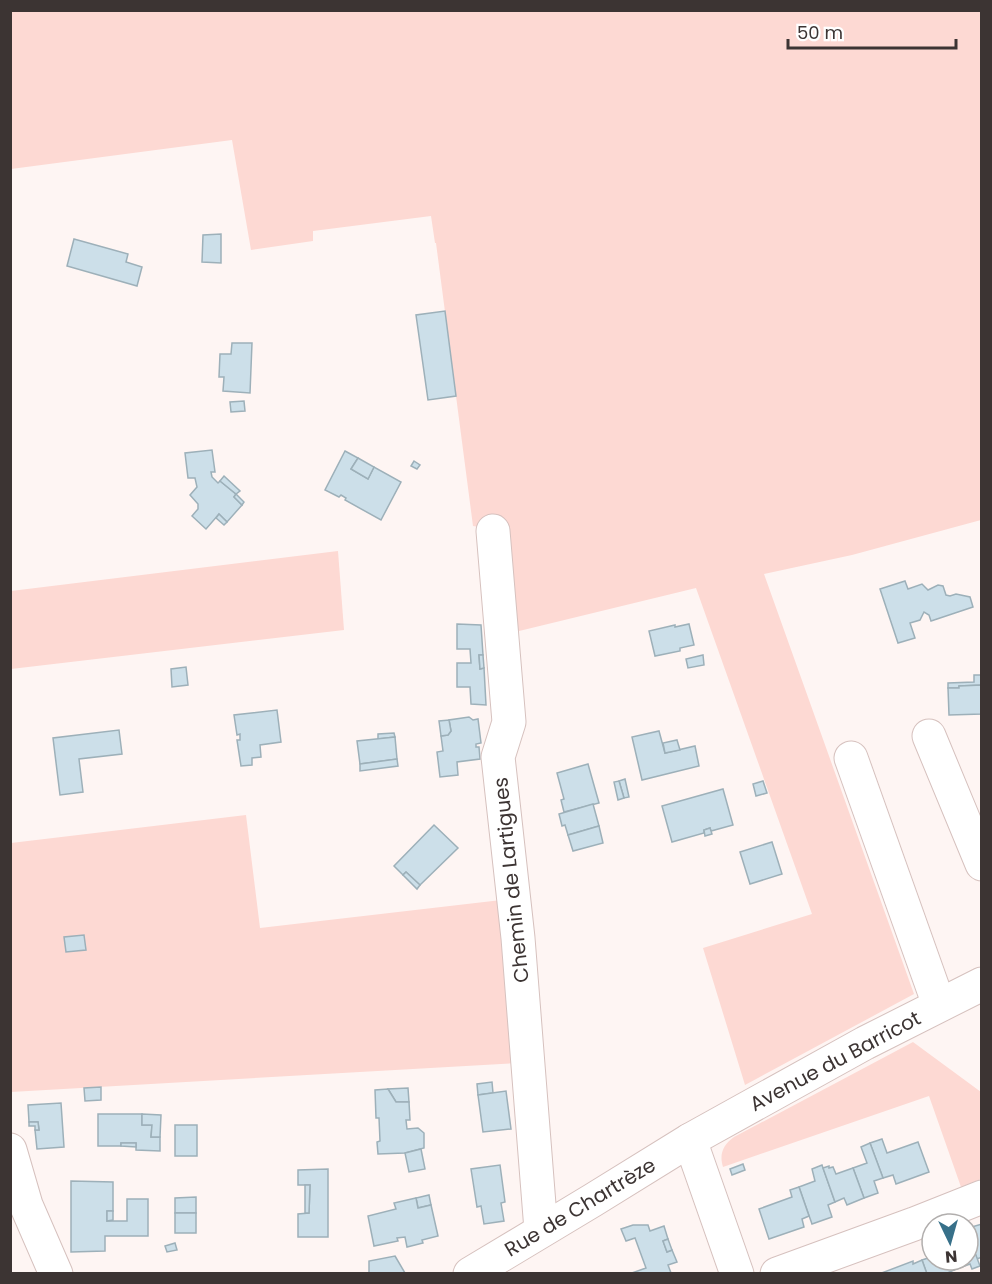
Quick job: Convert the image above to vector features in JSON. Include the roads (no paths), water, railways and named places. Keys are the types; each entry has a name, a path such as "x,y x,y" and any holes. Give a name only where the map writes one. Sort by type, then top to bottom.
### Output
{"street":[{"name":"Chemin de Lartigues","path":"493,531 508,722 498,757 518,938 541,1230"},
{"path":"929,736 981,864"},
{"path":"851,758 939,1005"},
{"name":"Avenue du Barricot","path":"690,1140 865,1043 981,984"},
{"name":"Rue de Chartrèze","path":"470,1274 690,1140"},
{"path":"690,1140 737,1274"},
{"path":"10,1150 17,1197 26,1205 56,1274"},
{"path":"777,1274 981,1197"}]}
